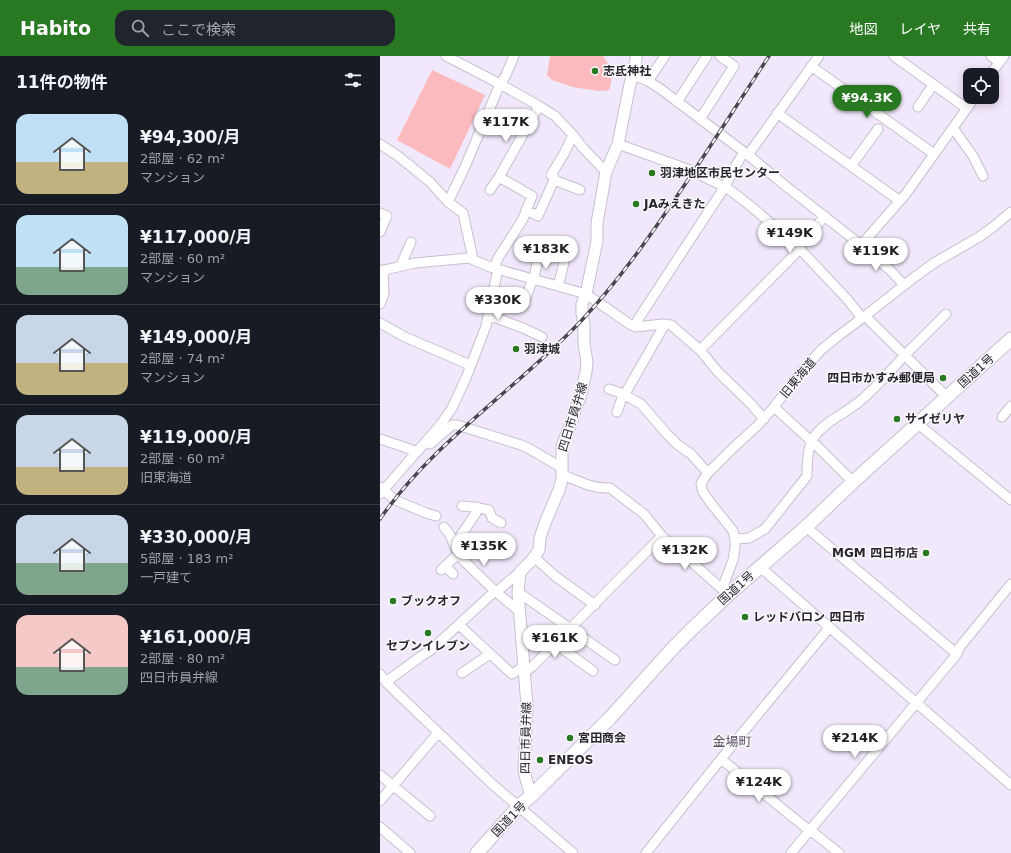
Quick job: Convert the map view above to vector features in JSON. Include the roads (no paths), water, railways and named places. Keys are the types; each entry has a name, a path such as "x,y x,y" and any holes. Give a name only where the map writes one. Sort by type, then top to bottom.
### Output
{"highway":[{"name":"国道1号","path":"477,853 518,807 610,718 725,592 760,568 806,528 853,482 1011,339"}],"main road":[{"name":"四日市員弁線","path":"531,796 524,770 527,706 518,592 520,572 532,560 539,550 540,538 545,523 559,490 562,471 562,446 580,398 586,372 587,362 584,344 582,304 586,294 597,241 597,223 606,172 618,144 636,56"}],"street":[{"path":"446,56 500,84 555,116 573,135 582,148 606,172"},
{"path":"448,202 464,169 500,84 505,77 514,56"},
{"path":"648,81 665,56"},
{"path":"677,102 707,56"},
{"path":"700,119 734,66 720,56"},
{"path":"636,327 637,321 725,187 736,164 746,154 778,113 819,56"},
{"path":"894,56 966,108"},
{"path":"990,56 1001,59 995,68"},
{"path":"811,66 934,154"},
{"path":"633,75 648,81 746,154 787,188 862,245 889,269 904,285"},
{"path":"918,107 933,85"},
{"path":"862,245 900,201 969,104"},
{"path":"490,190 499,177 539,106"},
{"path":"778,113 900,201"},
{"path":"953,128 973,156 983,176"},
{"path":"851,166 878,129"},
{"path":"573,135 551,175 554,180 580,190"},
{"path":"380,144 398,156 430,182 448,202 463,213 472,254 471,259"},
{"path":"618,144 690,170 725,187 799,248 847,299 859,314 905,355 947,397"},
{"path":"436,516 395,500 381,490 418,451 441,424 452,408 486,326 498,258 523,219 532,196 499,177"},
{"path":"526,210 538,216 554,180"},
{"name":"旧東海道","path":"708,473 764,420 796,378 821,350 934,263 979,237 1011,212"},
{"path":"380,213 387,216 380,232"},
{"path":"700,350 799,248 825,216"},
{"path":"401,265 411,242"},
{"path":"558,286 566,252"},
{"path":"523,306 533,278 538,257"},
{"path":"380,304 384,294 381,270 415,262 469,258 496,268 586,294 630,325 636,327 662,324 671,325 700,350 718,372 764,420"},
{"path":"735,539 750,538 765,529 807,476 807,463 811,441 814,437 826,424 862,399 946,314"},
{"path":"488,315 542,337"},
{"path":"380,323 405,337 470,365"},
{"path":"617,412 623,395 665,324"},
{"path":"380,439 422,452 452,425 457,425 528,448 562,471 593,487 610,488 644,514 662,536 725,592 733,560 735,539 733,531 703,492 703,480 708,473 691,454 666,433 641,404 621,393 609,389"},
{"path":"1002,417 1011,406"},
{"path":"774,407 811,441 814,442 853,482"},
{"path":"918,424 1011,500"},
{"path":"462,506 488,510 492,518 501,523"},
{"path":"453,543 458,540 476,513 477,508"},
{"path":"444,527 450,535 458,554 495,592 520,612"},
{"path":"806,528 957,654"},
{"path":"459,625 512,674 533,666 662,536"},
{"path":"453,574 443,568 458,554"},
{"path":"534,557 555,576 595,605"},
{"path":"760,568 1011,785"},
{"path":"386,682 431,650 495,592 520,572"},
{"path":"791,853 957,654 959,648 1011,584"},
{"path":"518,592 615,660"},
{"path":"646,853 829,628"},
{"path":"556,644 593,671"},
{"path":"462,673 490,654"},
{"path":"380,674 386,682 491,783 573,853"},
{"path":"380,801 438,733"},
{"path":"722,759 839,853"},
{"path":"380,775 430,816"},
{"path":"380,827 410,853"}],"railway":[{"path":"380,519 425,465 477,416 557,345 598,303 655,229 769,56"}],"place":[{"name":"志氐神社","path":"595,71"},
{"name":"羽津地区市民センター","path":"652,173"},
{"name":"JAみえきた","path":"636,204"},
{"name":"羽津城","path":"516,349"},
{"name":"四日市かすみ郵便局","path":"943,378"},
{"name":"サイゼリヤ","path":"897,419"},
{"name":"MGM 四日市店","path":"926,553"},
{"name":"ブックオフ","path":"393,601"},
{"name":"レッドバロン 四日市","path":"745,617"},
{"name":"セブンイレブン","path":"428,633"},
{"name":"宮田商会","path":"570,738"},
{"name":"ENEOS","path":"540,760"}],"district":[{"name":"金場町","path":"732,741"}]}
